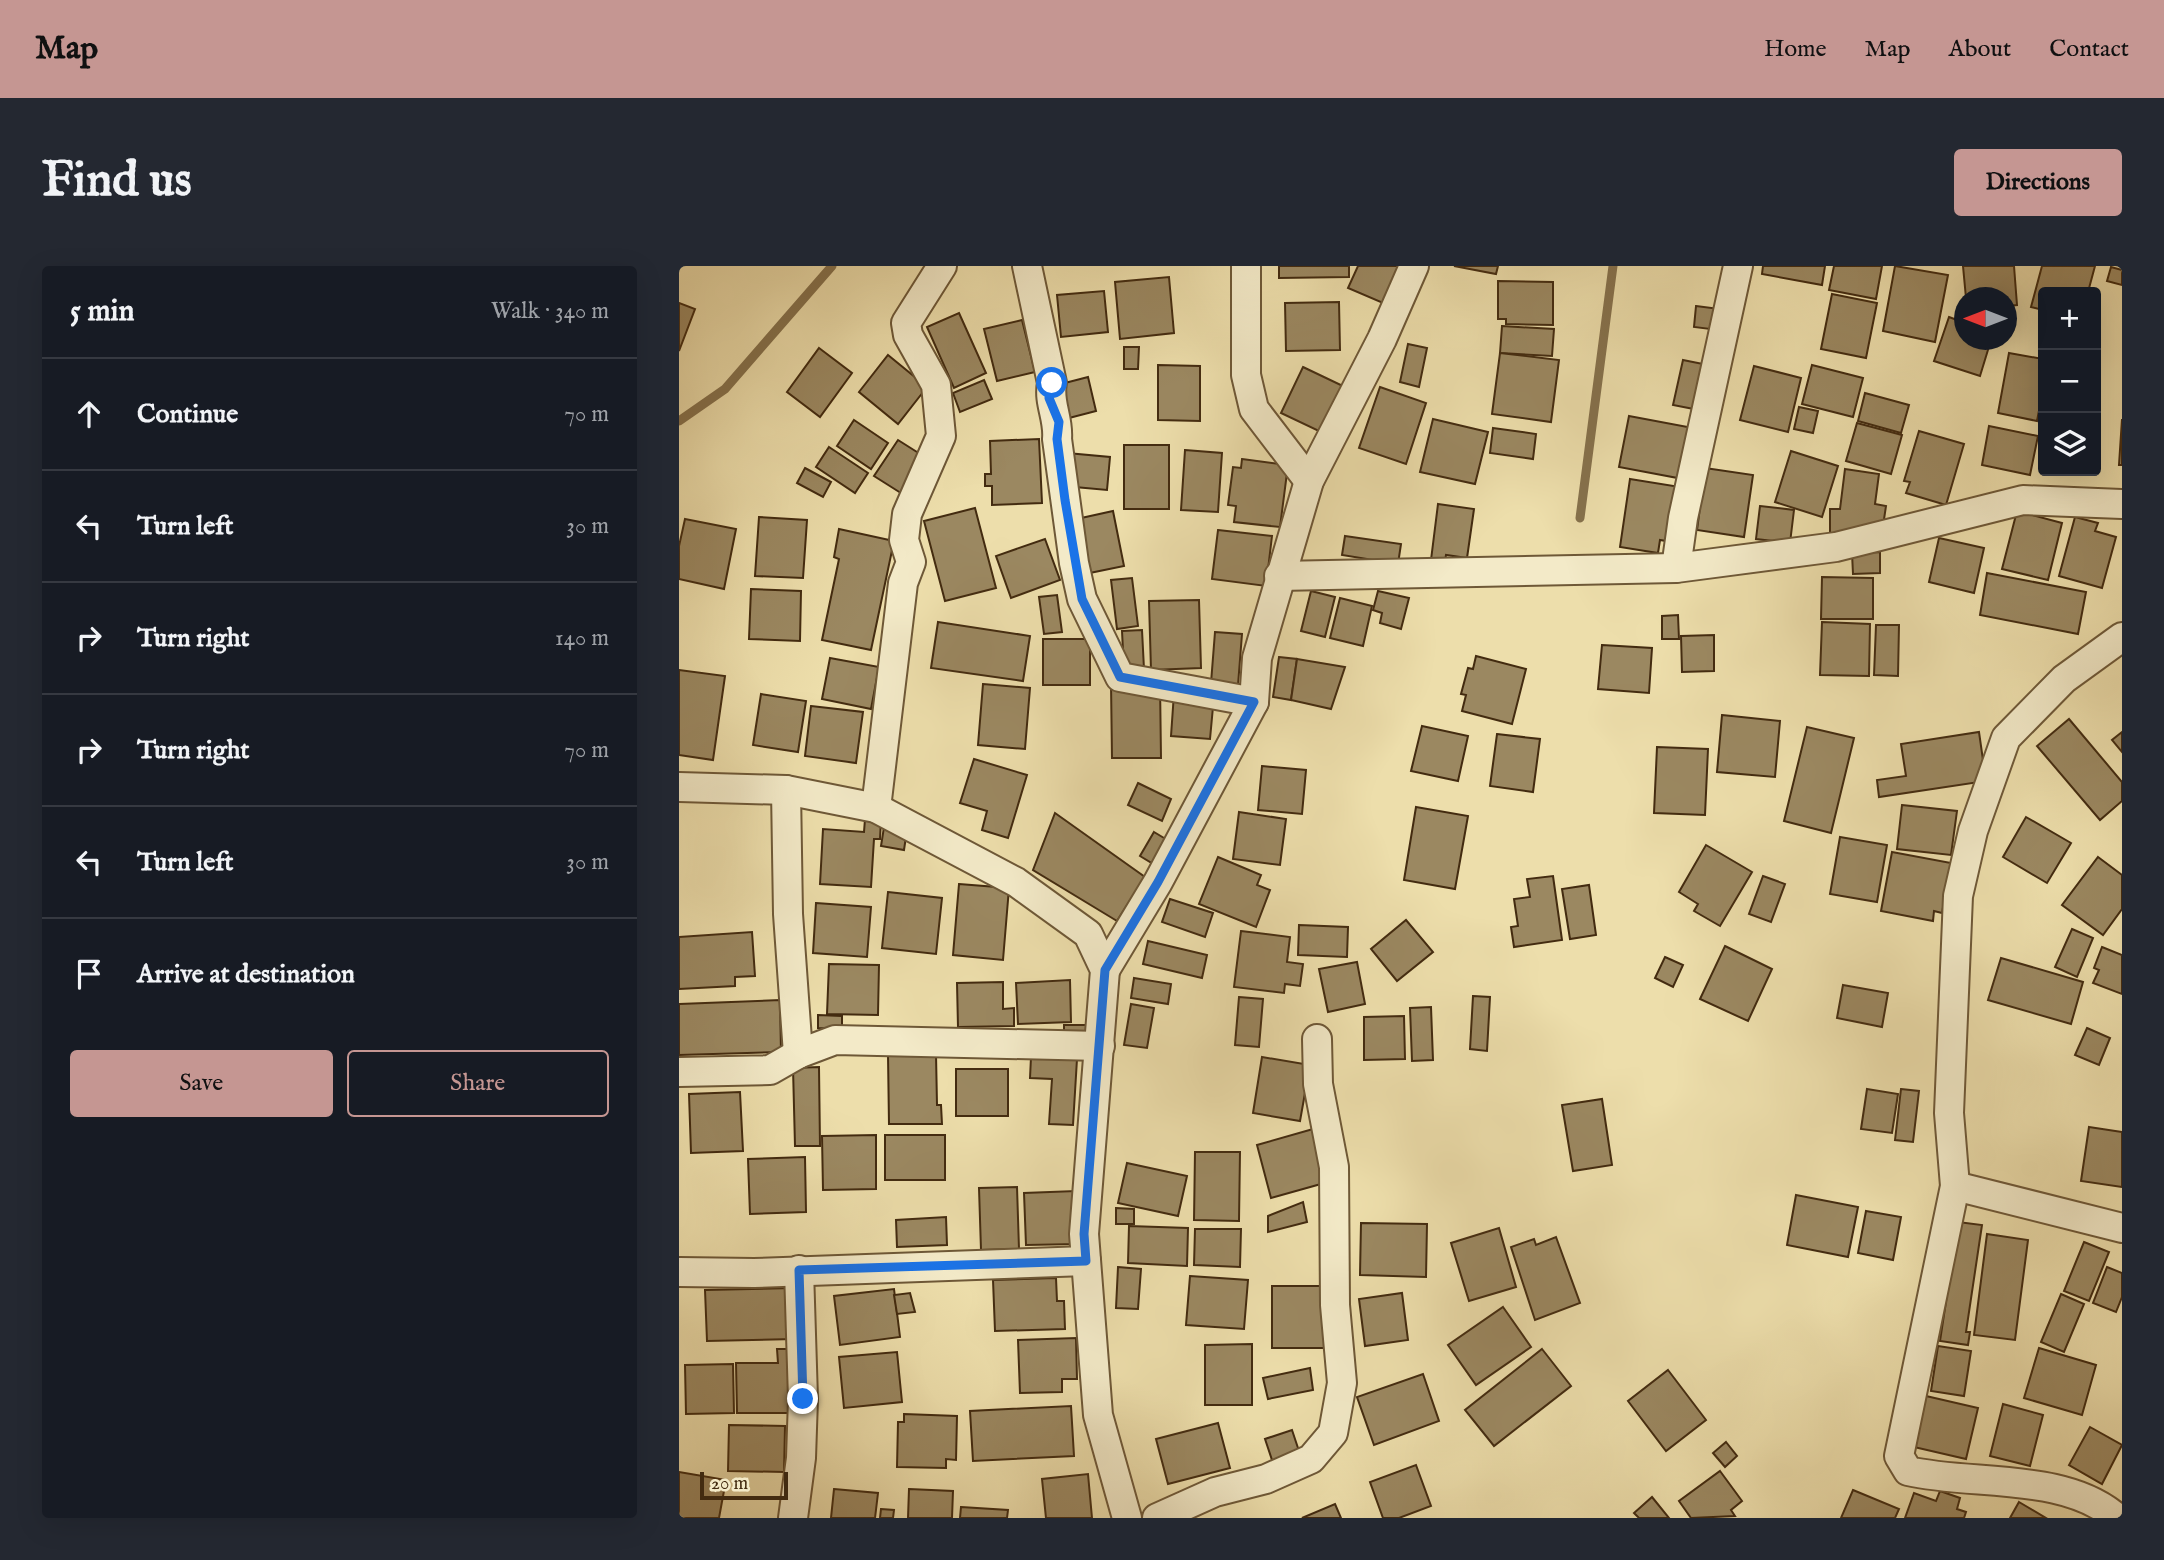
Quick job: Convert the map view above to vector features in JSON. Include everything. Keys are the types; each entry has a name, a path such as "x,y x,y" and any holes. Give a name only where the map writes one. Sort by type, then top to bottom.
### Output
{"street":[{"path":"876,808 902,583 911,562 904,540 907,514 941,436 936,385 908,335 906,323 942,266"},
{"path":"1027,266 1052,383 1049,398 1059,422 1057,439 1074,563 1082,599 1120,677 1254,702"},
{"path":"1246,266 1246,375 1254,410 1309,481"},
{"path":"1127,1518 1098,1415 1084,1234 1105,970 1158,882 1254,702 1257,658 1309,481 1382,339 1414,266"},
{"path":"1676,568 1682,518 1738,266"},
{"path":"1279,576 1676,568 1836,547 2023,500 2122,504"},
{"path":"2107,1515 2066,1490 1934,1477 1908,1471 1899,1456 1955,1186 1949,1114 1958,896 1973,831 2006,738 2064,679 2121,641"},
{"path":"679,787 786,790 876,808 1016,882 1088,934 1105,970"},
{"path":"786,790 788,914 798,1054"},
{"path":"1157,1518 1215,1492 1266,1479 1311,1459 1333,1433 1342,1383 1335,1305 1334,1167 1318,1084 1317,1039"},
{"path":"679,1072 770,1070 798,1054 835,1040 1100,1046"},
{"path":"1955,1186 2122,1228"},
{"path":"679,1272 1086,1261"},
{"path":"793,1518 801,1458 803,1399 799,1270"}],"building":[{"path":"1279,266 1349,266 1349,277 1279,278"},
{"path":"1358,266 1399,266 1383,303 1348,288"},
{"path":"1454,266 1498,266 1496,274"},
{"path":"1763,266 1825,266 1822,285 1762,274"},
{"path":"1834,266 1882,266 1876,299 1829,290"},
{"path":"1895,266 1948,275 1935,342 1883,331"},
{"path":"1963,266 2014,266 2016,287 1965,287"},
{"path":"2042,266 2095,266 2089,287 2038,287 2038,309 2031,307"},
{"path":"2111,267 2122,270 2122,285 2107,281"},
{"path":"1169,277 1174,333 1120,339 1115,282"},
{"path":"1498,281 1553,282 1553,325 1506,324 1506,319 1498,319"},
{"path":"1104,291 1108,332 1061,337 1057,295"},
{"path":"1832,294 1877,303 1866,358 1821,349"},
{"path":"1339,302 1340,350 1286,351 1285,303"},
{"path":"679,303 695,309 679,351"},
{"path":"1696,306 1720,309 1718,330 1694,327"},
{"path":"959,313 986,373 954,388 927,327"},
{"path":"1949,317 1954,319 1954,350 1988,350 1980,376 1934,361"},
{"path":"1022,320 1035,372 997,381 984,329"},
{"path":"1502,326 1554,329 1552,356 1500,353"},
{"path":"1408,344 1427,348 1419,387 1400,382"},
{"path":"1124,347 1139,347 1138,369 1124,369"},
{"path":"819,348 852,373 820,417 787,392"},
{"path":"1500,353 1559,360 1551,422 1492,414"},
{"path":"2009,353 2038,358 2037,421 1998,413"},
{"path":"888,355 927,387 898,424 859,392"},
{"path":"1683,360 1708,365 1699,410 1673,405"},
{"path":"1158,365 1200,366 1200,421 1158,420"},
{"path":"1812,365 1863,378 1853,417 1802,404"},
{"path":"1754,366 1801,378 1788,432 1740,420"},
{"path":"1303,367 1345,387 1323,433 1281,413"},
{"path":"1088,377 1096,411 1069,418 1061,384"},
{"path":"984,380 992,399 960,412 953,393"},
{"path":"1380,387 1426,403 1406,464 1359,448"},
{"path":"1865,393 1909,405 1901,433 1858,421"},
{"path":"1799,407 1818,411 1813,433 1794,429"},
{"path":"1629,416 1693,428 1683,479 1619,467"},
{"path":"1433,419 1488,432 1475,484 1420,472"},
{"path":"2122,419 2122,465 2119,465"},
{"path":"854,420 888,443 871,469 837,446"},
{"path":"1857,423 1902,435 1891,474 1846,461"},
{"path":"1989,426 2038,436 2030,475 1982,465"},
{"path":"1493,428 1536,434 1533,459 1490,453"},
{"path":"1919,431 1964,444 1946,505 1906,493 1910,482 1904,481"},
{"path":"1039,439 1042,503 992,505 992,486 985,486 985,474 991,474 990,441"},
{"path":"898,440 928,459 904,495 874,476"},
{"path":"1124,445 1169,445 1169,509 1124,509"},
{"path":"829,447 868,473 855,493 816,467"},
{"path":"1185,450 1222,453 1218,512 1181,510"},
{"path":"1791,451 1838,466 1822,517 1775,502"},
{"path":"1067,453 1110,457 1107,490 1064,486"},
{"path":"1242,459 1288,465 1280,527 1234,522 1236,506 1228,505 1233,467 1241,468"},
{"path":"805,468 831,482 823,497 797,483"},
{"path":"1705,468 1753,475 1744,537 1697,530"},
{"path":"1845,469 1879,474 1875,504 1886,506 1883,526 1830,534 1830,509 1840,509"},
{"path":"1630,479 1680,487 1672,542 1660,540 1658,553 1620,547"},
{"path":"1438,504 1474,509 1467,558 1446,555 1445,561 1431,560"},
{"path":"1760,506 1794,510 1790,543 1756,539"},
{"path":"975,508 996,588 945,601 924,521"},
{"path":"1113,511 1124,566 1075,576 1063,522"},
{"path":"2017,511 2062,523 2048,580 2002,569"},
{"path":"759,517 807,520 803,578 755,576"},
{"path":"2075,517 2098,523 2095,531 2116,537 2102,588 2059,576"},
{"path":"685,519 736,529 724,589 679,579 679,546"},
{"path":"839,529 894,541 871,650 822,640 839,559 834,557"},
{"path":"1218,530 1272,536 1266,586 1212,579"},
{"path":"1345,536 1401,544 1398,564 1342,555"},
{"path":"1939,538 1984,548 1974,593 1929,582"},
{"path":"1045,539 1060,580 1011,598 996,556"},
{"path":"1880,552 1880,573 1853,574 1852,553"},
{"path":"1987,573 2086,592 2078,634 1980,615"},
{"path":"1822,577 1873,578 1873,619 1821,619"},
{"path":"1132,578 1138,626 1117,629 1111,580"},
{"path":"751,589 801,591 800,641 749,639"},
{"path":"1311,591 1335,597 1325,637 1301,631"},
{"path":"1378,591 1409,598 1401,629 1380,623 1382,613 1373,610"},
{"path":"1057,595 1062,632 1044,634 1039,597"},
{"path":"1340,598 1372,606 1363,646 1330,638"},
{"path":"1199,600 1201,668 1151,670 1149,601"},
{"path":"1678,615 1679,639 1662,639 1662,616"},
{"path":"938,622 1030,636 1023,681 931,668"},
{"path":"1822,622 1870,624 1869,676 1820,675"},
{"path":"1876,625 1899,625 1898,676 1874,675"},
{"path":"1142,630 1144,669 1124,670 1122,631"},
{"path":"1215,632 1242,634 1238,685 1211,683"},
{"path":"1714,635 1714,671 1682,672 1681,636"},
{"path":"1043,639 1090,639 1090,685 1043,685"},
{"path":"1602,645 1652,648 1649,693 1598,689"},
{"path":"1476,656 1526,669 1512,724 1462,711 1466,695 1461,694 1468,668 1473,669"},
{"path":"1279,657 1297,659 1291,700 1273,697"},
{"path":"830,658 879,667 871,709 822,699"},
{"path":"1297,659 1345,667 1331,709 1291,700"},
{"path":"679,670 725,676 713,760 679,755"},
{"path":"1111,683 1160,683 1161,758 1112,758"},
{"path":"983,684 1030,688 1025,749 978,745"},
{"path":"1174,693 1214,696 1210,739 1171,736"},
{"path":"761,694 806,701 798,752 753,745"},
{"path":"811,706 863,712 856,763 805,756"},
{"path":"1722,715 1780,721 1775,777 1717,772"},
{"path":"2069,719 2122,782 2122,801 2100,820 2037,746"},
{"path":"1422,726 1468,736 1458,781 1411,771"},
{"path":"1807,727 1854,738 1831,833 1784,821"},
{"path":"1979,732 1986,781 1879,797 1877,780 1906,776 1901,744"},
{"path":"2122,732 2122,752 2112,740"},
{"path":"1497,734 1540,739 1533,792 1490,786"},
{"path":"1657,747 1708,749 1705,815 1654,813"},
{"path":"974,759 1027,775 1008,838 982,830 987,811 960,803"},
{"path":"1262,766 1306,770 1302,814 1258,810"},
{"path":"1138,783 1171,799 1162,821 1128,805"},
{"path":"1902,805 1957,811 1951,855 1897,849"},
{"path":"1416,807 1468,816 1455,889 1404,880"},
{"path":"1239,812 1286,819 1280,865 1233,859"},
{"path":"1055,813 1145,877 1117,921 1033,870"},
{"path":"2026,817 2071,843 2047,883 2003,857"},
{"path":"865,819 881,820 880,839 874,839 871,887 820,884 823,829 864,832"},
{"path":"884,827 907,830 904,850 881,846"},
{"path":"1154,832 1169,841 1155,865 1140,856"},
{"path":"1840,837 1887,845 1877,902 1830,894"},
{"path":"1706,845 1752,872 1720,926 1694,911 1698,904 1679,892"},
{"path":"1892,852 1951,863 1942,913 1934,911 1933,921 1881,911"},
{"path":"1218,857 1261,875 1257,885 1270,890 1256,927 1199,904"},
{"path":"2098,857 2122,875 2122,909 2103,935 2062,905"},
{"path":"1553,876 1562,940 1514,947 1511,927 1518,926 1514,899 1530,897 1527,879"},
{"path":"1763,876 1785,884 1771,922 1749,914"},
{"path":"959,884 1009,888 1003,960 953,955"},
{"path":"1589,885 1596,935 1570,939 1562,889"},
{"path":"888,892 942,898 936,954 882,948"},
{"path":"1170,899 1213,913 1205,937 1162,922"},
{"path":"816,903 871,907 867,957 813,953"},
{"path":"1406,920 1433,952 1397,981 1371,949"},
{"path":"1299,925 1348,927 1347,957 1298,955"},
{"path":"2072,929 2093,938 2077,977 2055,967"},
{"path":"1241,931 1290,937 1287,962 1303,964 1300,986 1285,984 1284,993 1234,987"},
{"path":"752,932 755,976 735,977 735,986 679,989 679,937"},
{"path":"1148,941 1207,955 1202,978 1143,964"},
{"path":"1725,946 1772,969 1748,1021 1700,999"},
{"path":"2102,947 2122,955 2122,994 2093,983 2099,970 2094,968"},
{"path":"1665,957 1683,965 1673,987 1655,978"},
{"path":"2001,958 2083,982 2071,1024 1988,1000"},
{"path":"1357,962 1365,1004 1328,1012 1319,969"},
{"path":"829,964 879,965 878,1015 827,1014"},
{"path":"1134,978 1171,984 1168,1004 1131,998"},
{"path":"1070,980 1071,1022 1018,1024 1016,983"},
{"path":"1003,982 1003,1009 1014,1008 1014,1026 958,1027 957,983"},
{"path":"1843,985 1888,993 1882,1027 1837,1018"},
{"path":"1473,996 1490,997 1487,1051 1470,1049"},
{"path":"1239,997 1263,999 1259,1047 1235,1045"},
{"path":"780,1000 781,1052 679,1055 679,1004"},
{"path":"1131,1004 1154,1008 1147,1048 1124,1045"},
{"path":"1431,1007 1433,1060 1412,1061 1410,1008"},
{"path":"818,1015 842,1016 842,1029 818,1028"},
{"path":"1404,1016 1405,1059 1364,1060 1364,1017"},
{"path":"1064,1025 1093,1025 1093,1038 1064,1037"},
{"path":"2087,1028 2110,1038 2099,1065 2075,1055"},
{"path":"936,1054 937,1105 941,1105 942,1124 889,1124 888,1055"},
{"path":"1031,1057 1077,1059 1073,1125 1049,1124 1052,1079 1030,1078"},
{"path":"1262,1057 1310,1065 1300,1121 1253,1113"},
{"path":"819,1067 820,1146 795,1146 793,1068"},
{"path":"956,1069 1008,1069 1008,1116 956,1116"},
{"path":"1867,1089 1898,1094 1892,1133 1861,1129"},
{"path":"1901,1089 1919,1091 1913,1142 1895,1140"},
{"path":"740,1092 743,1151 691,1153 689,1094"},
{"path":"1602,1099 1612,1165 1573,1171 1562,1105"},
{"path":"2089,1127 2122,1132 2122,1187 2081,1181"},
{"path":"1313,1129 1328,1182 1271,1198 1257,1145"},
{"path":"876,1135 876,1189 823,1190 822,1136"},
{"path":"885,1135 945,1135 945,1180 885,1180"},
{"path":"1195,1152 1240,1152 1239,1221 1194,1220"},
{"path":"805,1157 806,1212 750,1214 748,1159"},
{"path":"1127,1163 1187,1176 1178,1216 1118,1203"},
{"path":"1017,1187 1019,1249 981,1250 979,1188"},
{"path":"1076,1191 1078,1244 1026,1245 1024,1193"},
{"path":"1796,1195 1858,1207 1848,1257 1787,1245"},
{"path":"1303,1202 1307,1222 1268,1232 1268,1216"},
{"path":"1116,1208 1134,1209 1134,1224 1116,1224"},
{"path":"1866,1211 1901,1217 1893,1260 1858,1253"},
{"path":"946,1217 947,1245 897,1247 896,1220"},
{"path":"1958,1222 1982,1225 1966,1332 1970,1332 1968,1345 1940,1341"},
{"path":"1361,1223 1427,1224 1426,1277 1360,1275"},
{"path":"1129,1226 1188,1228 1187,1266 1128,1263"},
{"path":"1499,1228 1516,1287 1469,1301 1451,1243"},
{"path":"1195,1229 1241,1229 1240,1267 1194,1265"},
{"path":"1987,1234 2028,1240 2015,1340 1974,1335"},
{"path":"1556,1237 1580,1303 1535,1320 1511,1247 1534,1239 1536,1245"},
{"path":"2084,1242 2109,1252 2089,1301 2064,1291"},
{"path":"1118,1267 1141,1269 1138,1309 1116,1308"},
{"path":"2107,1267 2122,1273 2122,1297 2116,1312 2093,1303"},
{"path":"1190,1276 1248,1280 1244,1329 1186,1325"},
{"path":"1056,1278 1057,1301 1064,1301 1065,1329 995,1331 993,1280"},
{"path":"1272,1286 1324,1286 1324,1348 1272,1348"},
{"path":"793,1288 794,1339 707,1341 705,1290"},
{"path":"894,1289 900,1337 840,1345 834,1296"},
{"path":"910,1293 915,1312 897,1314 894,1295"},
{"path":"1402,1293 1408,1340 1365,1346 1359,1299"},
{"path":"2061,1294 2084,1304 2064,1352 2041,1342"},
{"path":"1503,1307 1531,1347 1476,1385 1448,1345"},
{"path":"1076,1338 1077,1379 1062,1379 1062,1392 1020,1393 1018,1340"},
{"path":"1252,1344 1252,1405 1205,1405 1205,1345"},
{"path":"1938,1346 1971,1351 1964,1396 1931,1391"},
{"path":"2039,1348 2096,1365 2082,1415 2024,1398"},
{"path":"777,1349 795,1349 796,1413 737,1413 736,1363 778,1363"},
{"path":"1542,1349 1571,1386 1494,1446 1465,1410"},
{"path":"897,1352 902,1402 844,1408 839,1357"},
{"path":"733,1364 734,1413 686,1414 685,1365"},
{"path":"1310,1368 1313,1390 1268,1399 1263,1378"},
{"path":"1668,1370 1706,1420 1666,1451 1628,1401"},
{"path":"1423,1374 1439,1421 1374,1445 1357,1397"},
{"path":"1926,1396 1978,1408 1966,1459 1914,1447"},
{"path":"2003,1404 2043,1415 2030,1466 1990,1456"},
{"path":"1071,1406 1074,1456 973,1461 970,1411"},
{"path":"904,1414 957,1416 956,1460 946,1459 946,1468 897,1467 898,1422 904,1422"},
{"path":"1218,1423 1230,1468 1168,1484 1156,1439"},
{"path":"729,1425 785,1426 784,1472 728,1471"},
{"path":"2090,1427 2122,1445 2102,1484 2069,1465"},
{"path":"1292,1430 1300,1454 1273,1463 1265,1439"},
{"path":"1726,1442 1737,1456 1725,1467 1713,1453"},
{"path":"1416,1465 1431,1506 1399,1518 1383,1518 1370,1482"},
{"path":"1720,1471 1742,1501 1731,1510 1735,1516 1691,1518 1679,1501"},
{"path":"679,1472 726,1480 719,1518 679,1518"},
{"path":"1088,1474 1092,1518 1046,1518 1042,1479"},
{"path":"834,1489 878,1493 875,1518 831,1518"},
{"path":"909,1489 953,1491 952,1518 908,1518"},
{"path":"1853,1490 1899,1509 1895,1518 1841,1518"},
{"path":"1940,1491 1960,1498 1957,1509 1966,1512 1964,1518 1905,1518 1914,1493 1936,1501"},
{"path":"1652,1497 1669,1518 1639,1518 1634,1513"},
{"path":"2019,1502 2046,1518 2010,1518"},
{"path":"1335,1504 1341,1518 1302,1518"},
{"path":"961,1507 1008,1510 1007,1518 960,1518"},
{"path":"881,1509 894,1510 893,1518 880,1518"}],"waterway":[{"path":"679,421 725,389 832,266"},
{"path":"1580,518 1613,266"}],"route":[{"path":"803,1399 799,1270 1086,1261 1084,1234 1105,970 1158,882 1254,702 1120,677 1082,599 1074,563 1057,439 1059,422 1049,398 1052,383"}]}
